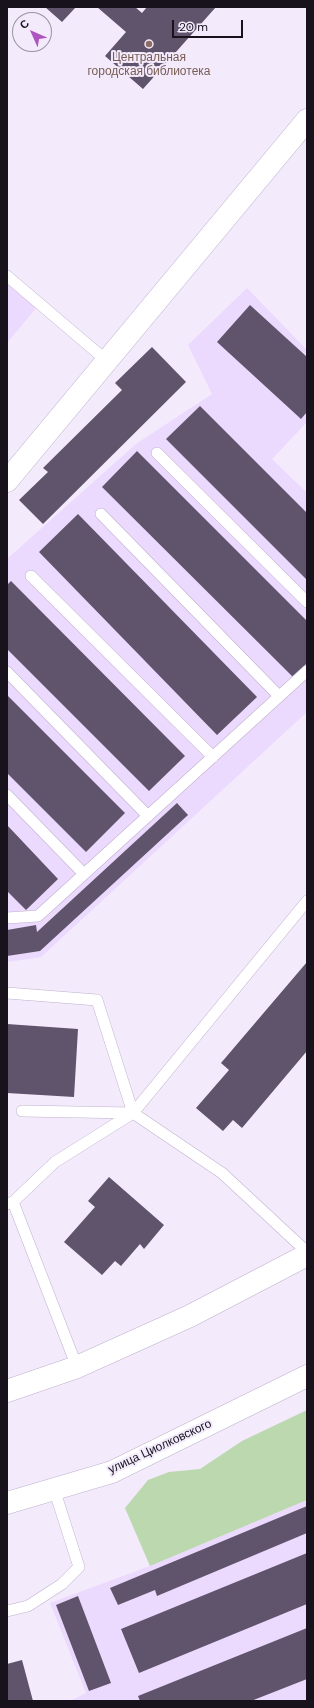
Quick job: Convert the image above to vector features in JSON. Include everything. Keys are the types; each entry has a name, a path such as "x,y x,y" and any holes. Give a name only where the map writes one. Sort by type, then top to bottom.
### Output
{"street":[{"path":"7,480 307,120"},
{"path":"7,1391 76,1367 190,1316 307,1255"},
{"name":"улица Циолковского","path":"7,1503 112,1472 307,1376"}],"lane":[{"path":"7,276 106,361"},
{"path":"157,453 307,602"},
{"path":"101,514 279,696"},
{"path":"31,576 213,757"},
{"path":"7,918 38,916 307,671"},
{"path":"7,672 148,816"},
{"path":"7,795 84,874"},
{"path":"76,1367 10,1203 55,1162 133,1113 307,901"},
{"path":"7,993 97,1000 133,1113"},
{"path":"22,1111 133,1113 222,1173 307,1252"},
{"path":"7,1611 28,1606 62,1584 79,1567 54,1489"}],"shaded area":[{"path":"7,281 37,307 7,343"},
{"path":"247,288 307,350 307,422 272,459 307,493 307,712 41,957 7,962 7,559 136,444 212,394 188,345"},
{"path":"307,1500 307,1701 70,1701 86,1693 50,1603 150,1566"}],"green space":[{"path":"307,1410 307,1500 150,1566 125,1508 148,1480 169,1472 200,1469 242,1441"}],"building":[{"path":"45,7 76,7 62,22"},
{"name":"Центральная городская библиотека","path":"97,7 135,7 142,13 147,7 216,7 143,89 105,56 126,32"},
{"path":"250,305 307,357 307,412 301,419 217,342"},
{"path":"152,347 186,382 43,524 19,500 48,472 43,468 122,390 115,383"},
{"path":"200,406 307,513 307,580 166,439"},
{"path":"137,451 307,621 307,663 293,677 102,487"},
{"path":"78,514 257,697 217,735 39,552"},
{"path":"11,581 185,756 149,791 7,649 7,585"},
{"path":"7,695 125,813 86,852 7,773"},
{"path":"177,803 188,815 40,951 7,956 7,930 36,925 37,932"},
{"path":"7,825 58,879 26,910 7,891"},
{"path":"307,962 307,1051 242,1128 233,1120 223,1131 196,1108 229,1070 221,1063"},
{"path":"7,1024 78,1029 74,1097 7,1093"},
{"path":"109,1177 164,1225 144,1249 140,1244 121,1266 115,1261 102,1275 64,1242 95,1207 88,1201"},
{"path":"307,1506 307,1533 157,1596 155,1590 118,1605 110,1588"},
{"path":"307,1553 307,1604 139,1673 121,1629"},
{"path":"78,1596 111,1683 89,1691 56,1605"},
{"path":"307,1628 307,1679 251,1701 140,1701 138,1696"},
{"path":"22,1660 33,1701 7,1701 7,1664"}],"place":[{"name":"Центральная городская библиотека","path":"149,44"}]}
